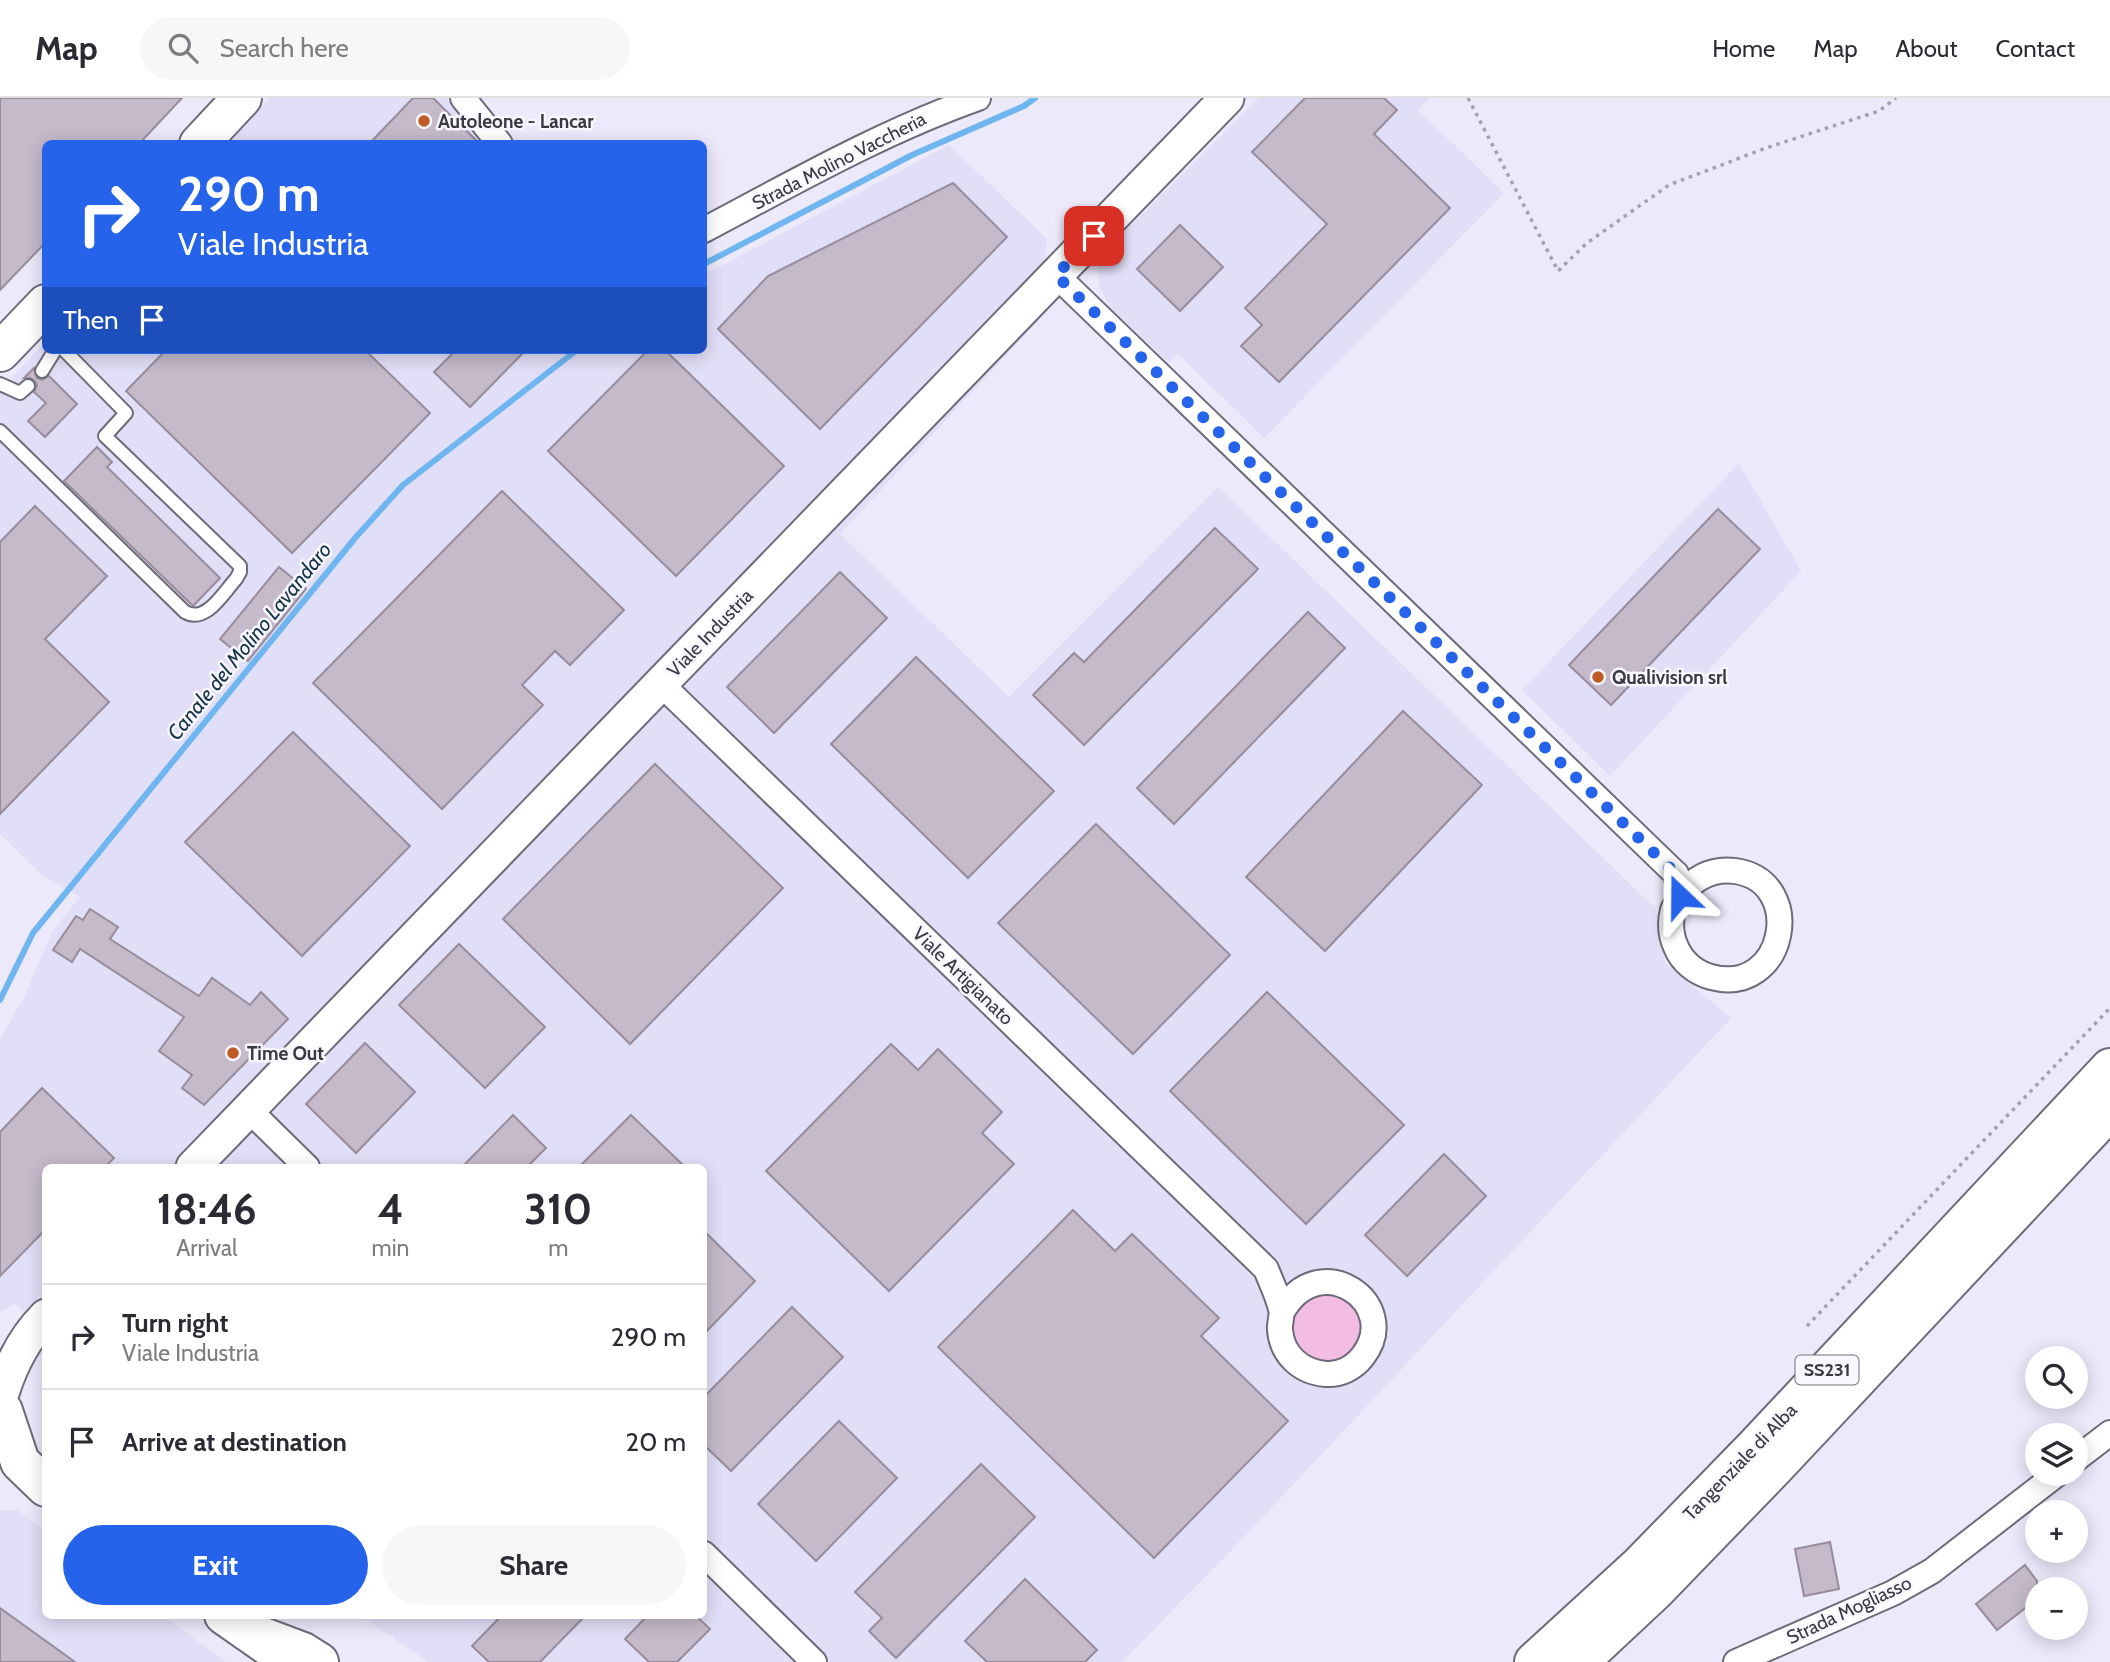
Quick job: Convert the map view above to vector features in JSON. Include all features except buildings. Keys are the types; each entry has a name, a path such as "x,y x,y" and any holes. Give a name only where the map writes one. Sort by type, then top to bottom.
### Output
{"main road":[{"path":"202,140 242,98"},
{"path":"0,352 42,308"},
{"name":"Tangenziale di Alba","path":"1534,1662 1650,1556 2110,1068"},
{"name":"Tangenziale di Alba","path":"1579,1662 1656,1590 2110,1110"},
{"path":"1,1403 20,1462 42,1483"},
{"path":"0,1478 42,1494"},
{"path":"236,1623 292,1662"},
{"path":"236,1623 303,1652 319,1662"}],"street":[{"path":"463,98 497,140"},
{"name":"Strada Molino Vaccheria","path":"707,228 912,123 978,98"},
{"name":"Viale Industria","path":"196,1164 1227,98"},
{"path":"1056,275 1678,885 1689,884 1702,876 1719,871 1738,872 1755,879 1769,891 1778,907 1781,925 1778,943 1769,959 1755,971 1738,978 1720,979 1702,974 1687,964 1676,948 1671,931 1678,885"},
{"name":"Viale Artigianato","path":"661,684 1266,1269"},
{"path":"249,1110 304,1164"},
{"path":"1266,1269 1314,1283"},
{"path":"1266,1269 1282,1312"},
{"path":"1330,1281 1345,1285 1358,1293 1368,1305 1373,1320 1373,1335 1368,1350 1358,1362 1345,1371 1315,1373 1300,1367 1289,1356 1282,1342 1279,1327 1282,1312 1289,1299 1300,1289 1314,1283 1330,1281"},
{"path":"0,1338 42,1319"},
{"path":"1,1403 15,1359 42,1320"},
{"path":"2088,1450 2110,1433"},
{"name":"Strada Mogliasso","path":"1736,1662 1892,1593 1932,1571 2042,1486"},
{"path":"707,1557 814,1662"}],"lane":[{"path":"42,370 52,354"},
{"path":"0,431 185,612 192,616 202,615 236,579 240,566 106,436 126,413 68,354"},
{"path":"0,384 20,393 28,386"}],"path":[{"path":"1468,98 1558,271 1587,243 1669,185 1766,148 1879,111 1896,98"},
{"path":"1807,1326 2110,1008"}],"shaded area":[{"path":"270,98 446,98 482,140 232,140"},
{"path":"1259,98 1430,98 1418,110 1504,193 1264,438 1178,354 1169,363 1110,307 1100,288 1097,266 1104,252"},
{"path":"949,145 1047,239 1038,321 840,534 1009,697 1218,487 1656,909 1665,963 1731,1018 1245,1536 1122,1662 429,1662 365,1619 707,1619 707,1164 42,1164 42,1326 15,1304 0,1312 0,1039 25,996 52,932 80,897 42,875 0,834 0,391 42,345 42,354 707,354 707,273"},
{"path":"1739,463 1801,571 1610,776 1522,690"},
{"path":"1333,1294 1354,1309 1360,1321 1358,1341 1350,1352 1333,1362 1319,1362 1302,1352 1294,1341 1292,1321 1302,1304 1313,1296"},
{"path":"0,1510 17,1510 42,1528 42,1619 167,1619 226,1662 0,1662"}],"waterway":[{"name":"Canale del Molino Lavandaro","path":"707,262 912,155 1024,106 1035,98"},
{"name":"Canale del Molino Lavandaro","path":"0,1000 33,933 356,537 403,485 572,354"}],"place":[{"name":"Autoleone - Lancar","path":"424,121"},
{"name":"Qualivision srl","path":"1598,677"},
{"name":"Time Out","path":"233,1053"}],"route":[{"path":"1094,236 1056,275 1676,874 1680,896"}]}
